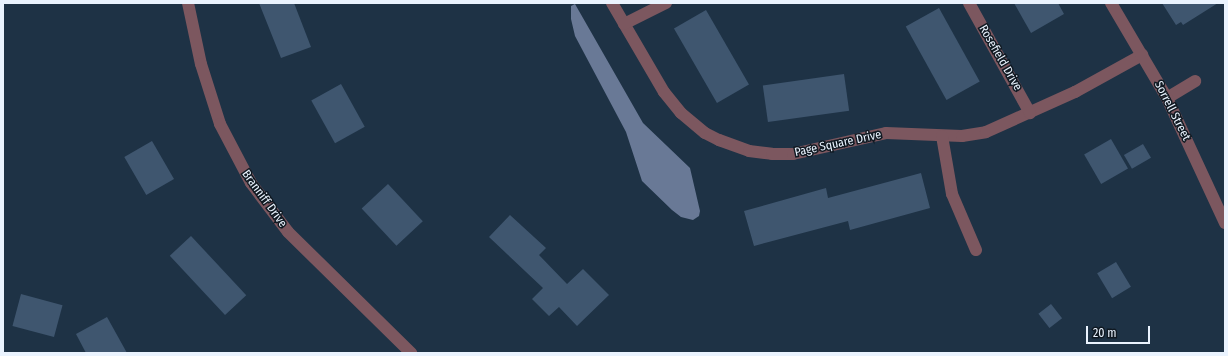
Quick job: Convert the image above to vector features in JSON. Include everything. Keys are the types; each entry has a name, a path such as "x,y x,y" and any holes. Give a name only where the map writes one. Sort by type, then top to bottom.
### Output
{"street":[{"name":"Branniff Drive","path":"188,3 201,64 220,124 239,163 288,232 411,353"},
{"name":"Page Square Drive","path":"612,3 664,92 681,114 705,134 731,145 772,154 793,154 882,134 962,136 986,132 1030,113 1142,55"},
{"path":"624,24 666,3"},
{"name":"Rosefield Drive","path":"969,3 1030,113"},
{"name":"Sorrell Street","path":"1111,3 1167,98 1225,223"},
{"path":"1167,98 1195,81"},
{"path":"942,136 952,194 976,250"}],"water":[{"path":"575,4 643,123 690,168 700,211 699,216 693,220 681,217 642,181 626,132 575,36 571,19 571,6"}],"building":[{"path":"259,3 294,3 311,47 281,58"},
{"path":"1014,3 1058,3 1064,14 1031,33"},
{"path":"1162,3 1218,3 1183,25 1181,22 1176,25"},
{"path":"939,8 980,81 946,100 906,26"},
{"path":"706,10 749,84 717,103 674,28"},
{"path":"844,74 849,111 768,122 763,85"},
{"path":"341,84 365,127 335,143 311,100"},
{"path":"1111,139 1128,168 1101,184 1084,155"},
{"path":"152,141 174,179 146,195 124,157"},
{"path":"1143,144 1151,158 1132,169 1124,155"},
{"path":"921,173 930,208 850,230 848,221 754,246 744,211 826,188 828,198"},
{"path":"388,184 423,221 396,246 362,209"},
{"path":"510,215 546,248 539,255 567,284 583,269 609,295 577,326 559,307 549,316 532,299 543,288 489,237"},
{"path":"191,236 246,295 225,315 170,256"},
{"path":"1116,262 1131,287 1112,298 1097,273"},
{"path":"21,294 63,305 54,337 12,326"},
{"path":"1051,304 1062,318 1049,328 1038,314"},
{"path":"107,317 127,353 86,353 76,334"}]}
